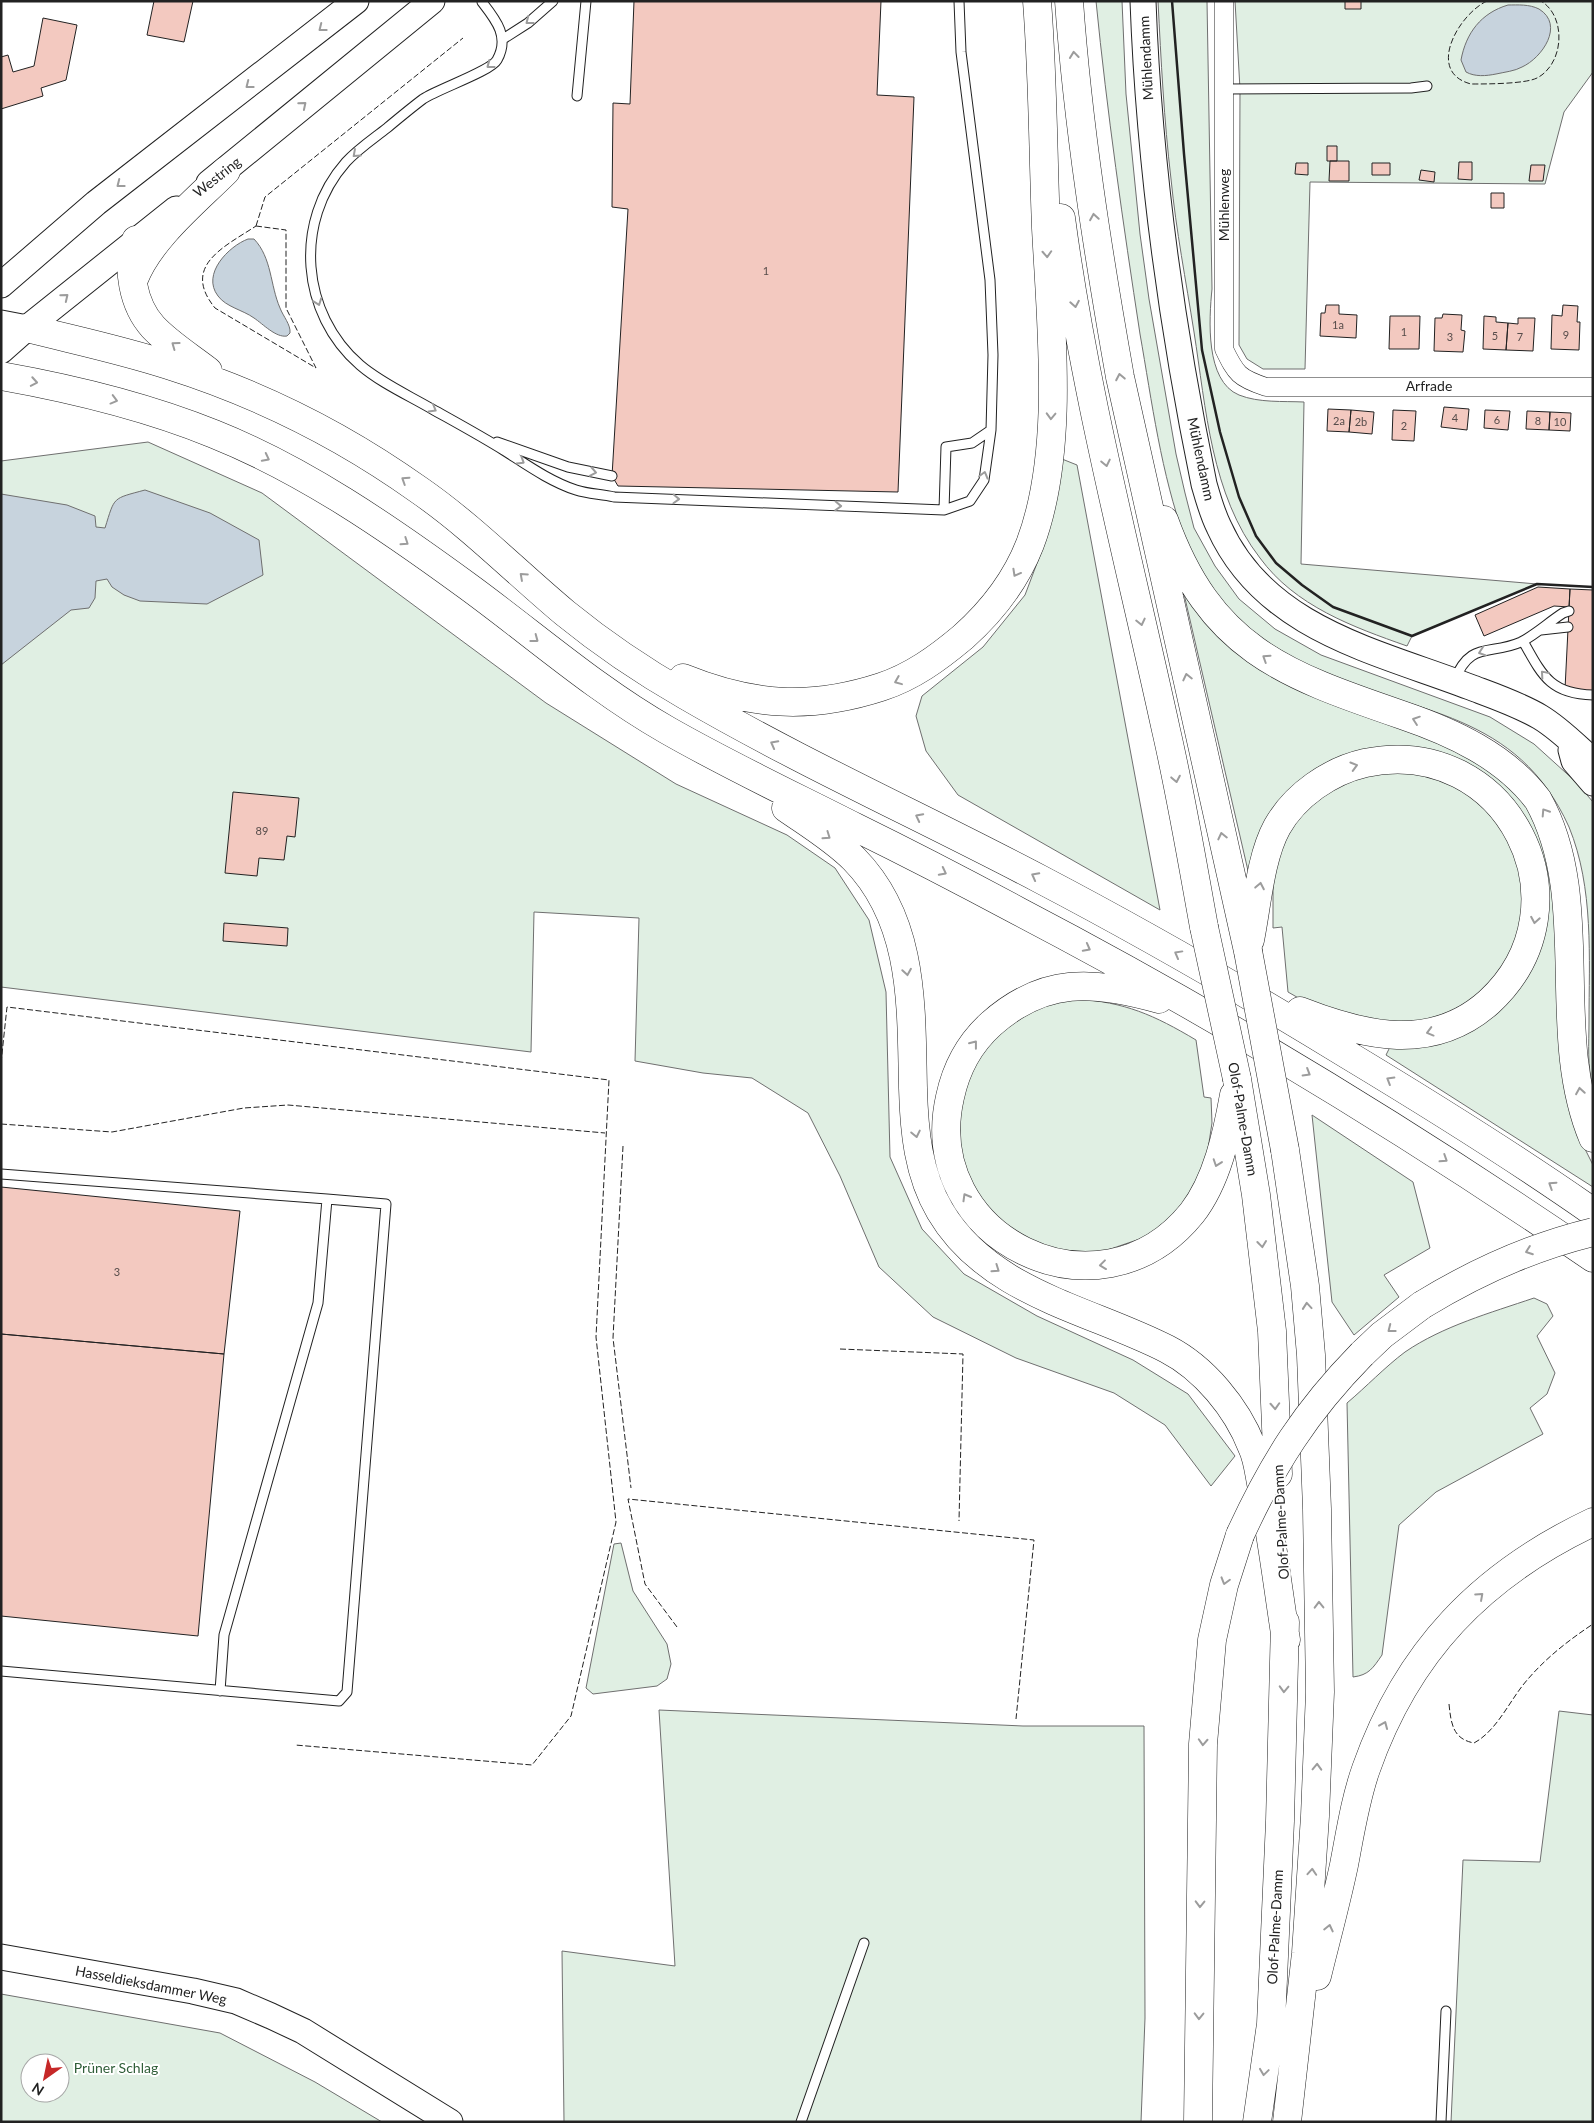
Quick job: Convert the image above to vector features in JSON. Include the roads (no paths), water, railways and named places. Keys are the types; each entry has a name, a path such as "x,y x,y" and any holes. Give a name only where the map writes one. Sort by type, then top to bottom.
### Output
{"highway":[{"path":"615,651 716,692 745,698 807,702 846,697 904,678 945,653 979,621 1010,583 1029,546 1035,529 1049,459 1052,356 1044,174 1043,82 1037,1"},
{"path":"1069,1 1084,150 1107,304 1130,425 1248,952 1286,1150 1302,1267 1311,1355 1318,1547 1320,1692 1316,1816 1307,1944 1287,2122"},
{"name":"Olof-Palme-Damm","path":"1043,82 1064,237 1092,398 1166,731 1204,927 1237,1079 1238,1121 1256,1195 1272,1332 1286,1640 1271,2024 1257,2122"},
{"path":"133,282 156,244 175,222 226,171"},
{"path":"136,240 131,257 133,282 140,306 152,326 227,386"},
{"path":"14,326 167,364 227,386 297,417 336,437 419,490 493,549 568,615 615,651 680,693 777,746 1038,878 1220,978 1431,1106 1593,1212"},
{"path":"1,376 67,388 145,408 217,435 305,479 364,515 432,561 572,666 644,716 716,758 869,833 1020,911 1205,1012 1384,1120 1511,1202 1593,1258"},
{"path":"1130,425 1170,538 1208,606 1242,642 1267,659 1331,690 1432,726 1459,738 1497,760 1520,780 1538,800 1551,820 1561,843 1574,900 1578,1078 1582,1105 1593,1138"},
{"path":"716,758 835,842 870,878 892,916 904,955 910,992 914,1123 926,1182 940,1212 960,1238 978,1257 1003,1275 1035,1293 1168,1350 1198,1372 1228,1403 1253,1448 1267,1513 1286,1640"},
{"path":"1220,978 1283,1005 1358,1031 1391,1035 1421,1035 1445,1028 1480,1010 1496,996 1521,961 1531,939 1536,918 1538,896 1532,861 1512,819 1497,800 1474,781 1452,769 1429,763 1395,759 1352,766 1330,776 1308,791 1292,807 1277,828 1267,853 1248,952"},
{"path":"1205,1012 1126,990 1096,986 1045,991 1022,1000 985,1029 969,1050 958,1069 946,1114 951,1161 961,1188 972,1208 988,1228 1006,1241 1027,1254 1050,1262 1090,1266 1112,1264 1132,1258 1154,1247 1175,1231 1192,1212 1203,1196 1238,1121"},
{"path":"1198,2122 1204,1735 1212,1640 1224,1585 1240,1535 1262,1487 1292,1437 1323,1395 1382,1335 1422,1306 1473,1276 1546,1245 1593,1232"},
{"path":"1290,2095 1362,1785 1390,1710 1423,1657 1458,1616 1502,1576 1526,1559 1562,1536 1593,1522"}],"street":[{"path":"1,286 96,203 356,1"},
{"name":"Westring","path":"1,351 14,326 136,240 226,171 432,1"},
{"name":"Mühlendamm","path":"1142,1 1151,139 1164,256 1204,484 1219,527 1236,557 1255,582 1296,616 1351,644 1454,681 1531,712 1581,745 1593,761"},
{"name":"Mühlenweg","path":"1224,1 1224,349 1233,368 1244,380 1266,387"},
{"name":"Arfrade","path":"1266,387 1593,387"},
{"path":"1581,745 1574,761 1593,783"},
{"name":"Hasseldieksdammer Weg","path":"1,1957 194,1991 236,2002 272,2016 303,2032 450,2122"}],"lane":[{"path":"503,39 528,23 553,1"},
{"path":"577,96 586,1"},
{"path":"482,2 498,22 503,39 502,48 496,62 486,69 448,85 423,99 346,162 331,184 319,207 313,227 310,249 311,278 316,301 327,325 341,345 360,365 381,380 536,470 576,490 614,496 944,510 970,501 984,480 992,430 993,355 990,280 961,52 959,1"},
{"path":"1224,89 1411,88 1428,86"},
{"path":"944,510 946,448 972,443 992,430"},
{"path":"480,436 568,468 612,476"},
{"path":"1454,681 1463,662 1472,655 1523,641 1569,611"},
{"path":"1538,630 1568,627"},
{"path":"1523,641 1539,670 1552,684 1565,692 1593,695"},
{"path":"1,1174 386,1204 347,1692 339,1701 1,1671"},
{"path":"220,1691 224,1636 318,1303 327,1199"},
{"path":"801,2122 864,1943"},
{"path":"1441,2122 1446,2011"}],"park label":[{"name":"Prüner Schlag","path":"116,2068"}]}
